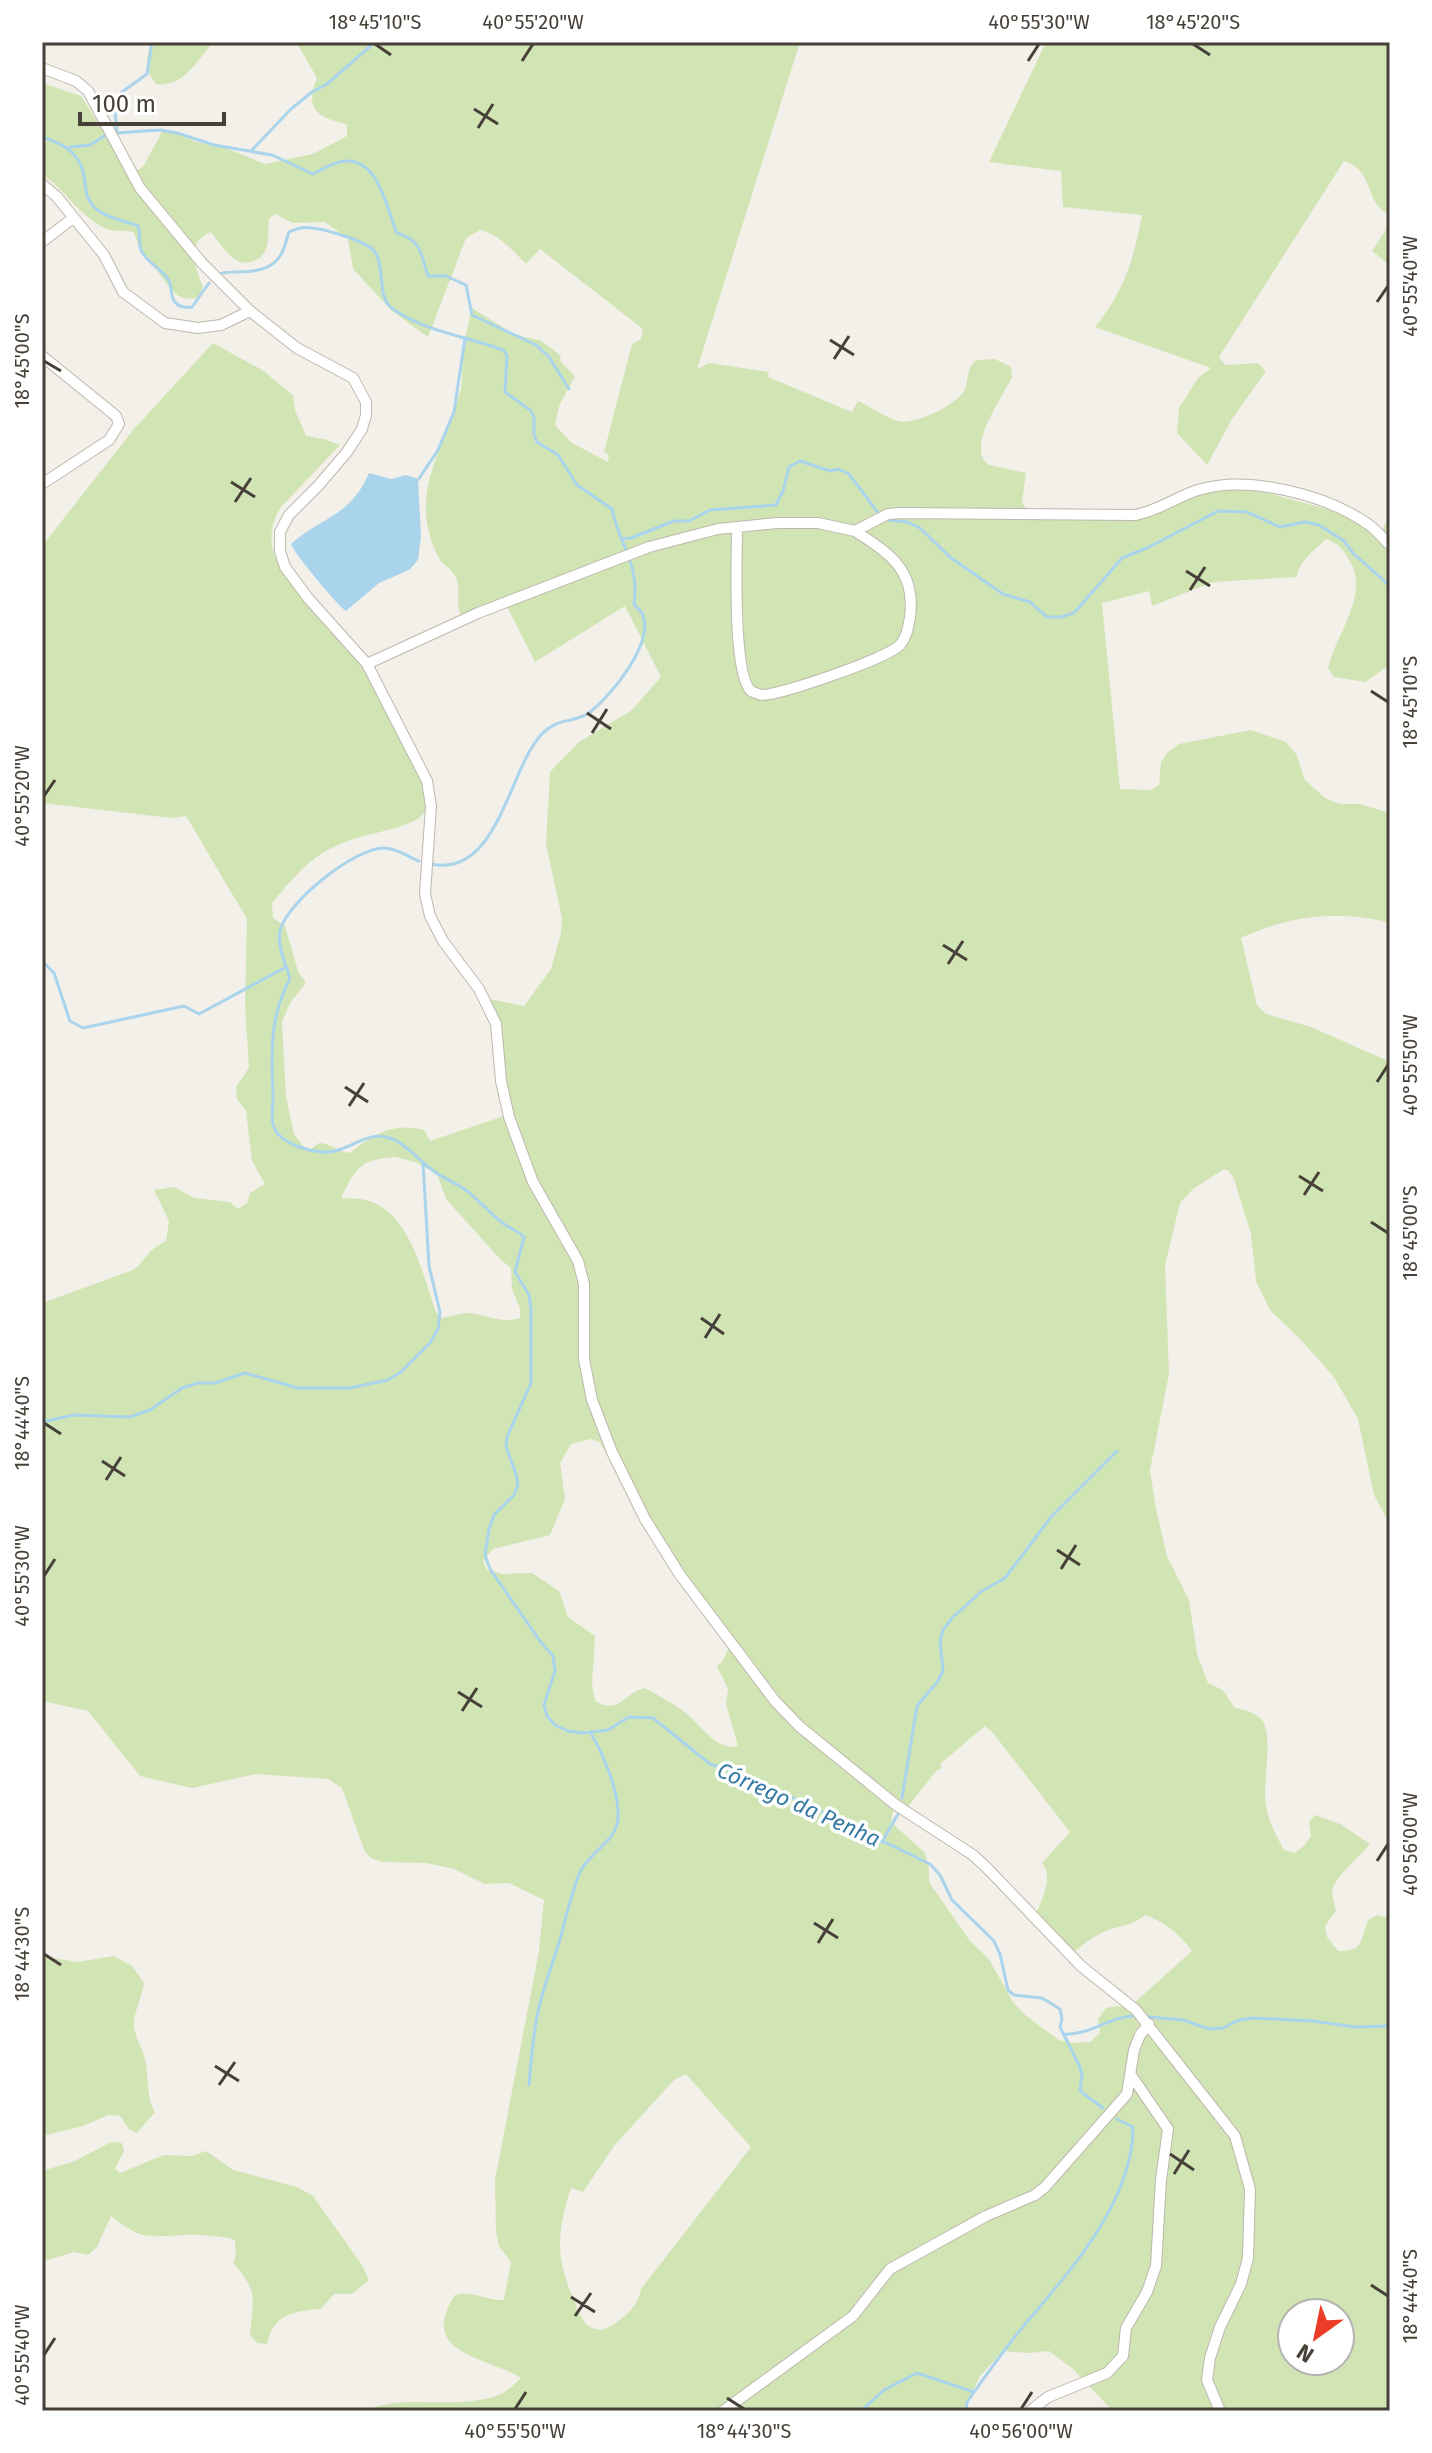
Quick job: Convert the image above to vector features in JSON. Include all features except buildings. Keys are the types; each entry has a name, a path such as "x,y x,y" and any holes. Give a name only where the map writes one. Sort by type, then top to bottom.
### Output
{"street":[{"path":"42,68 76,81 88,91 140,188 202,263 250,311 297,348 353,378 366,402 362,429 347,452 289,515 280,532 280,551 285,567 308,598 367,664 427,781 431,806 425,894 430,916 443,941 479,989 496,1024 501,1081 509,1117 533,1182 578,1261 585,1306 584,1359 592,1400 612,1452 645,1519 680,1575 775,1701 799,1726 896,1805 973,1855 1081,1966 1136,2010 1235,2136 1250,2189 1248,2258 1241,2284 1220,2327 1210,2358 1207,2380 1220,2411"},
{"path":"42,184 57,197 104,255 123,292 165,323 198,328 221,325 250,311"},
{"path":"42,242 73,218"},
{"path":"42,356 116,416 119,424 109,440 42,484"},
{"path":"855,531 888,514 900,513 1135,515 1151,512 1195,491 1220,485 1254,484 1308,497 1352,514 1371,526 1390,545"},
{"path":"367,664 492,607 629,554 718,529 737,527 818,523 855,531 896,560 905,573 911,593 906,634 898,647 879,658 802,686 761,695 750,691 744,680 738,647 737,527"},
{"path":"723,2411 853,2316 890,2269 986,2216 1035,2195 1127,2094 1134,2050 1149,2024"},
{"path":"1030,2411 1035,2404 1048,2397 1093,2380 1116,2367 1126,2347 1128,2322 1153,2280 1159,2248 1161,2180 1168,2129 1131,2075"}],"green space":[{"path":"151,42 213,42 189,72 174,82 156,84 148,69"},
{"path":"296,42 800,42 697,369 709,363 769,372 768,377 852,412 858,401 905,422 925,417 954,401 965,389 973,363 976,360 995,359 1011,367 1012,377 983,435 982,457 989,465 1026,473 1022,502 1026,509 1144,509 1199,492 1250,488 1352,516 1381,534 1390,512 1390,665 1365,682 1334,677 1328,668 1350,614 1356,586 1355,573 1345,553 1326,539 1304,561 1297,577 1213,582 1152,606 1149,591 1102,603 1120,789 1151,790 1159,785 1161,762 1179,744 1251,730 1286,742 1296,754 1305,780 1325,798 1340,804 1360,804 1390,813 1390,923 1352,916 1314,917 1277,924 1241,938 1257,1005 1266,1014 1311,1027 1390,1062 1390,1525 1374,1495 1358,1419 1334,1377 1270,1310 1256,1281 1251,1234 1234,1179 1224,1169 1193,1189 1180,1203 1165,1265 1169,1374 1150,1470 1167,1556 1189,1600 1197,1654 1208,1683 1223,1690 1234,1707 1259,1717 1265,1727 1268,1746 1266,1804 1271,1824 1284,1850 1295,1853 1304,1846 1311,1836 1309,1822 1315,1815 1340,1824 1370,1844 1334,1885 1332,1893 1336,1911 1325,1926 1327,1937 1338,1951 1347,1951 1360,1943 1368,1920 1377,1915 1390,1918 1390,2411 1113,2411 1072,2368 1049,2351 1003,2351 980,2376 964,2411 364,2411 397,2403 484,2399 504,2393 521,2378 460,2350 444,2330 445,2315 455,2295 504,2300 511,2262 499,2246 496,2231 495,2180 539,1951 544,1900 509,1883 485,1884 454,1869 371,1858 365,1852 342,1788 328,1779 256,1774 192,1788 140,1776 88,1711 42,1701 42,1303 133,1270 166,1241 169,1221 154,1190 174,1187 194,1198 230,1202 238,1209 247,1203 250,1193 265,1184 252,1161 246,1111 237,1099 236,1087 249,1068 245,1005 247,919 186,816 171,818 42,803 42,546 134,429 213,343 262,370 293,395 295,410 306,436 340,445 281,507 271,536 273,550 293,585 378,687 420,775 426,805 421,817 414,821 347,841 322,854 302,869 272,903 273,918 285,926 298,971 306,983 290,1003 282,1022 286,1096 294,1134 306,1150 319,1143 350,1153 375,1135 403,1128 424,1130 430,1141 510,1114 504,1068 484,998 524,1006 551,969 562,918 546,844 550,772 579,742 632,710 661,677 625,606 535,662 503,599 461,615 457,579 441,561 431,539 426,501 434,464 461,387 463,350 472,308 515,335 540,340 560,355 561,362 575,376 559,406 555,425 572,443 608,462 609,455 604,452 632,344 641,339 643,329 540,249 526,264 500,239 480,230 466,238 428,337 392,311 353,269 348,239 325,222 293,223 275,214 269,219 265,252 258,259 242,262 230,255 211,232 203,236 194,256 203,287 199,297 185,298 170,288 146,258 134,233 110,230 100,225 42,174 42,83 81,96 124,164 139,170 162,132 172,131 265,164 313,154 347,136 347,124 321,115 316,110 313,88 317,78","holes":["395,1157 415,1162 437,1174 446,1199 511,1268 512,1288 520,1318 500,1319 468,1313 441,1318 436,1312 413,1247 394,1217 381,1206 366,1200 341,1198 360,1167 374,1160","590,1439 600,1442 661,1554 710,1614 729,1647 717,1666 728,1689 726,1704 738,1746 730,1747 716,1741 682,1710 644,1688 615,1705 595,1701 592,1685 595,1636 568,1617 559,1591 532,1573 503,1574 487,1570 483,1561 493,1549 550,1535 565,1499 560,1463 571,1444","985,1726 1070,1832 1042,1863 1047,1882 1036,1914 1071,1954 1097,1935 1145,1915 1171,1929 1192,1951 1133,2004 1106,2008 1098,2019 1100,2033 1090,2042 1059,2040 1013,2002 989,1959 970,1941 929,1882 925,1853 891,1822 894,1808 907,1808 936,1771 942,1768 940,1764","686,2074 751,2147 641,2289 632,2309 622,2319 602,2330 592,2328 578,2311 561,2257 561,2231 571,2188 583,2192 614,2146 674,2080"]},
{"path":"1046,42 1390,42 1390,215 1376,203 1361,172 1344,161 1219,357 1225,365 1258,363 1266,371 1232,419 1207,465 1177,433 1179,408 1198,378 1211,368 1095,327 1114,300 1126,274 1142,215 1063,207 1061,171 989,162"},
{"path":"1390,217 1390,265 1372,251"},
{"path":"42,1956 77,1962 114,1956 132,1966 144,1983 134,2025 146,2063 150,2099 155,2112 137,2133 129,2129 120,2116 108,2115 83,2126 42,2136"},
{"path":"111,2142 122,2143 124,2151 115,2169 120,2173 164,2155 192,2156 206,2151 233,2170 297,2187 313,2196 362,2265 369,2280 352,2294 334,2294 321,2309 286,2316 274,2326 267,2344 257,2343 250,2335 251,2289 233,2263 235,2240 200,2235 145,2235 111,2216 97,2247 88,2255 74,2252 42,2262 42,2171 75,2161"}],"water":[{"path":"369,473 391,479 406,475 418,479 421,536 418,560 409,570 379,583 346,611 316,579 291,544 353,499"}],"waterway":[{"path":"117,130 114,103 122,92 147,74 152,42"},
{"path":"251,151 291,109 327,84 375,42"},
{"path":"116,133 160,130 177,133 214,145 272,155 313,174 340,162 360,164 381,189 397,233 416,244 428,276 446,276 466,285 472,315 536,345 549,357 569,389"},
{"path":"70,147 90,145 106,135"},
{"name":"Córrego da Penha","path":"42,137 66,148 77,158 93,206 109,216 138,226 141,250 168,278 172,297 177,304 192,307 209,283"},
{"name":"Córrego da Penha","path":"222,273 268,267 282,253 289,232 300,228 329,231 370,248 378,259 385,298 393,309 433,328 503,350 507,355 505,392 530,410 534,417 537,442 558,455 577,485 612,509 632,566 634,604 642,613 645,625 637,653 609,694 590,712 554,725 541,735 487,839 472,855 454,864 431,864"},
{"path":"418,480 438,450 454,412 465,338"},
{"path":"621,539 674,521 689,521 710,510 776,505 789,467 800,461 849,474 879,514"},
{"path":"888,520 907,522 920,528 951,558 1003,594 1030,602 1047,617 1074,613 1122,558 1218,511 1247,512 1280,527 1305,522 1319,525 1344,541 1390,586"},
{"name":"Córrego da Penha","path":"419,861 389,848 371,850 323,879 285,919 280,931 280,943 290,979 283,992 273,1034 272,1120 282,1138 298,1147 316,1151 331,1152 378,1136 393,1139 436,1173 467,1191 500,1221 524,1237 515,1272 529,1295 531,1383 507,1437 506,1447 518,1485 514,1495 494,1515 485,1555 490,1569 553,1656 555,1671 544,1705 547,1716 555,1725 583,1733 608,1730 629,1717 653,1718 710,1764 752,1778 930,1864 940,1875 952,1900 994,1941 1008,1990 1014,1995 1042,1998 1060,2009 1060,2027 1082,2074 1080,2091 1103,2108"},
{"path":"42,961 54,973 70,1021 83,1028 184,1006 199,1014 286,967"},
{"path":"42,1422 74,1415 130,1417 150,1410 182,1388 198,1383 215,1383 245,1373 298,1388 350,1388 388,1380 401,1372 430,1343 438,1329 440,1312 429,1266 423,1163"},
{"path":"902,1798 917,1706 943,1671 940,1641 943,1630 982,1591 1005,1578 1051,1517 1117,1451"},
{"path":"529,2085 539,2007 574,1888 584,1866 610,1837 617,1824 615,1789 590,1732"},
{"path":"882,1842 898,1814"},
{"path":"1063,2034 1082,2032 1135,2016"},
{"path":"1149,2017 1183,2020 1209,2029 1223,2028 1239,2020 1253,2018 1355,2027 1390,2026"},
{"name":"Córrego da Penha","path":"966,2411 967,2402 981,2382 1080,2257 1111,2208 1123,2181 1133,2127 1117,2119"},
{"path":"861,2411 884,2390 917,2373 974,2392"}]}
